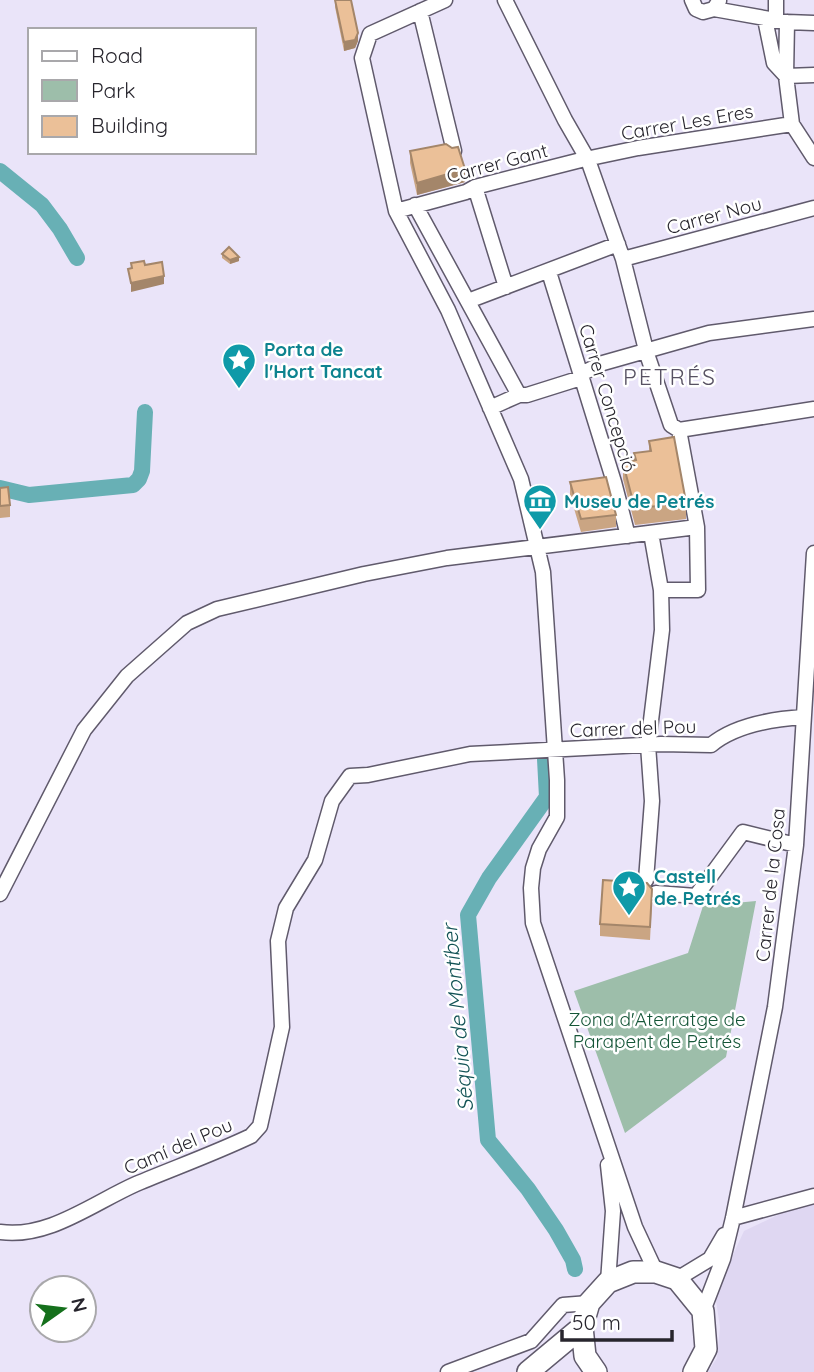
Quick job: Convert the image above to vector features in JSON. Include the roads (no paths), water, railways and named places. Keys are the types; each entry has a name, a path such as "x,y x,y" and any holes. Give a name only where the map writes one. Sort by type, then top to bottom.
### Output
{"main road":[{"path":"596,1372 586,1356 582,1327 589,1303 608,1282 633,1272 656,1272 677,1279 703,1311 706,1349 694,1372"},
{"path":"528,1372 582,1327"}],"street":[{"path":"445,0 370,34 362,58 396,211 448,310 521,479 538,546 543,572 557,817 539,849 533,868 533,923 635,1227 656,1272"},
{"path":"505,0 588,160 623,259 646,350 671,425 679,430 814,409"},
{"path":"689,0 700,11 708,12 717,4 776,21 814,23"},
{"path":"776,0 774,63 786,76 814,75"},
{"path":"420,11 454,151"},
{"path":"776,21 792,124 814,158"},
{"name":"Carrer Les Eres","path":"588,160 638,148 792,124"},
{"name":"Carrer Gant","path":"396,211 466,192 475,187 588,160"},
{"path":"475,187 506,287"},
{"path":"415,205 519,395"},
{"name":"Carrer Nou","path":"623,259 814,208"},
{"path":"468,301 618,244"},
{"name":"Carrer Concepció","path":"549,272 628,536"},
{"path":"490,408 519,395 527,395 581,377 603,363 646,350 709,333 814,319"},
{"path":"661,590 698,590 697,527 679,430"},
{"path":"0,894 84,730 127,677 187,623 217,609 364,573 447,558 697,527"},
{"path":"646,880 652,801 648,745 662,630 661,590 651,533"},
{"name":"Carrer de la Cosa","path":"703,1311 723,1259 733,1218 775,1007 808,745 803,717 814,553"},
{"name":"Carrer del Pou","path":"555,750 711,745 720,738 774,719 803,717"},
{"name":"Camí del Pou","path":"0,1232 19,1235 53,1224 133,1185 251,1136 260,1126 282,1027 278,941 286,908 315,860 332,801 349,776 368,775 470,754 555,750"},
{"path":"656,893 696,895 743,832 796,845"},
{"path":"605,1139 613,1211 608,1282"},
{"path":"733,1218 814,1196"},
{"name":"Carrer de la Cosa","path":"677,1279 710,1259 733,1218"},
{"path":"448,1372 531,1340 563,1305 589,1303"}],"waterway":[{"path":"0,171 42,205 77,258"},
{"path":"0,488 29,495 133,485 142,471 145,412"},
{"name":"Séquia de Montíber","path":"545,759 547,797 489,878 468,915 488,1140 528,1189 556,1230 573,1260 575,1269"}],"place":[{"name":"Porta de l'Hort Tancat","path":"239,390"},
{"name":"Museu de Petrés","path":"540,531"},
{"name":"Castell de Petrés","path":"629,917"}],"district":[{"name":"PETRÉS","path":"670,376"}],"park label":[{"name":"Zona d'Aterratge de Parapent de Petrés","path":"657,1030"}]}
